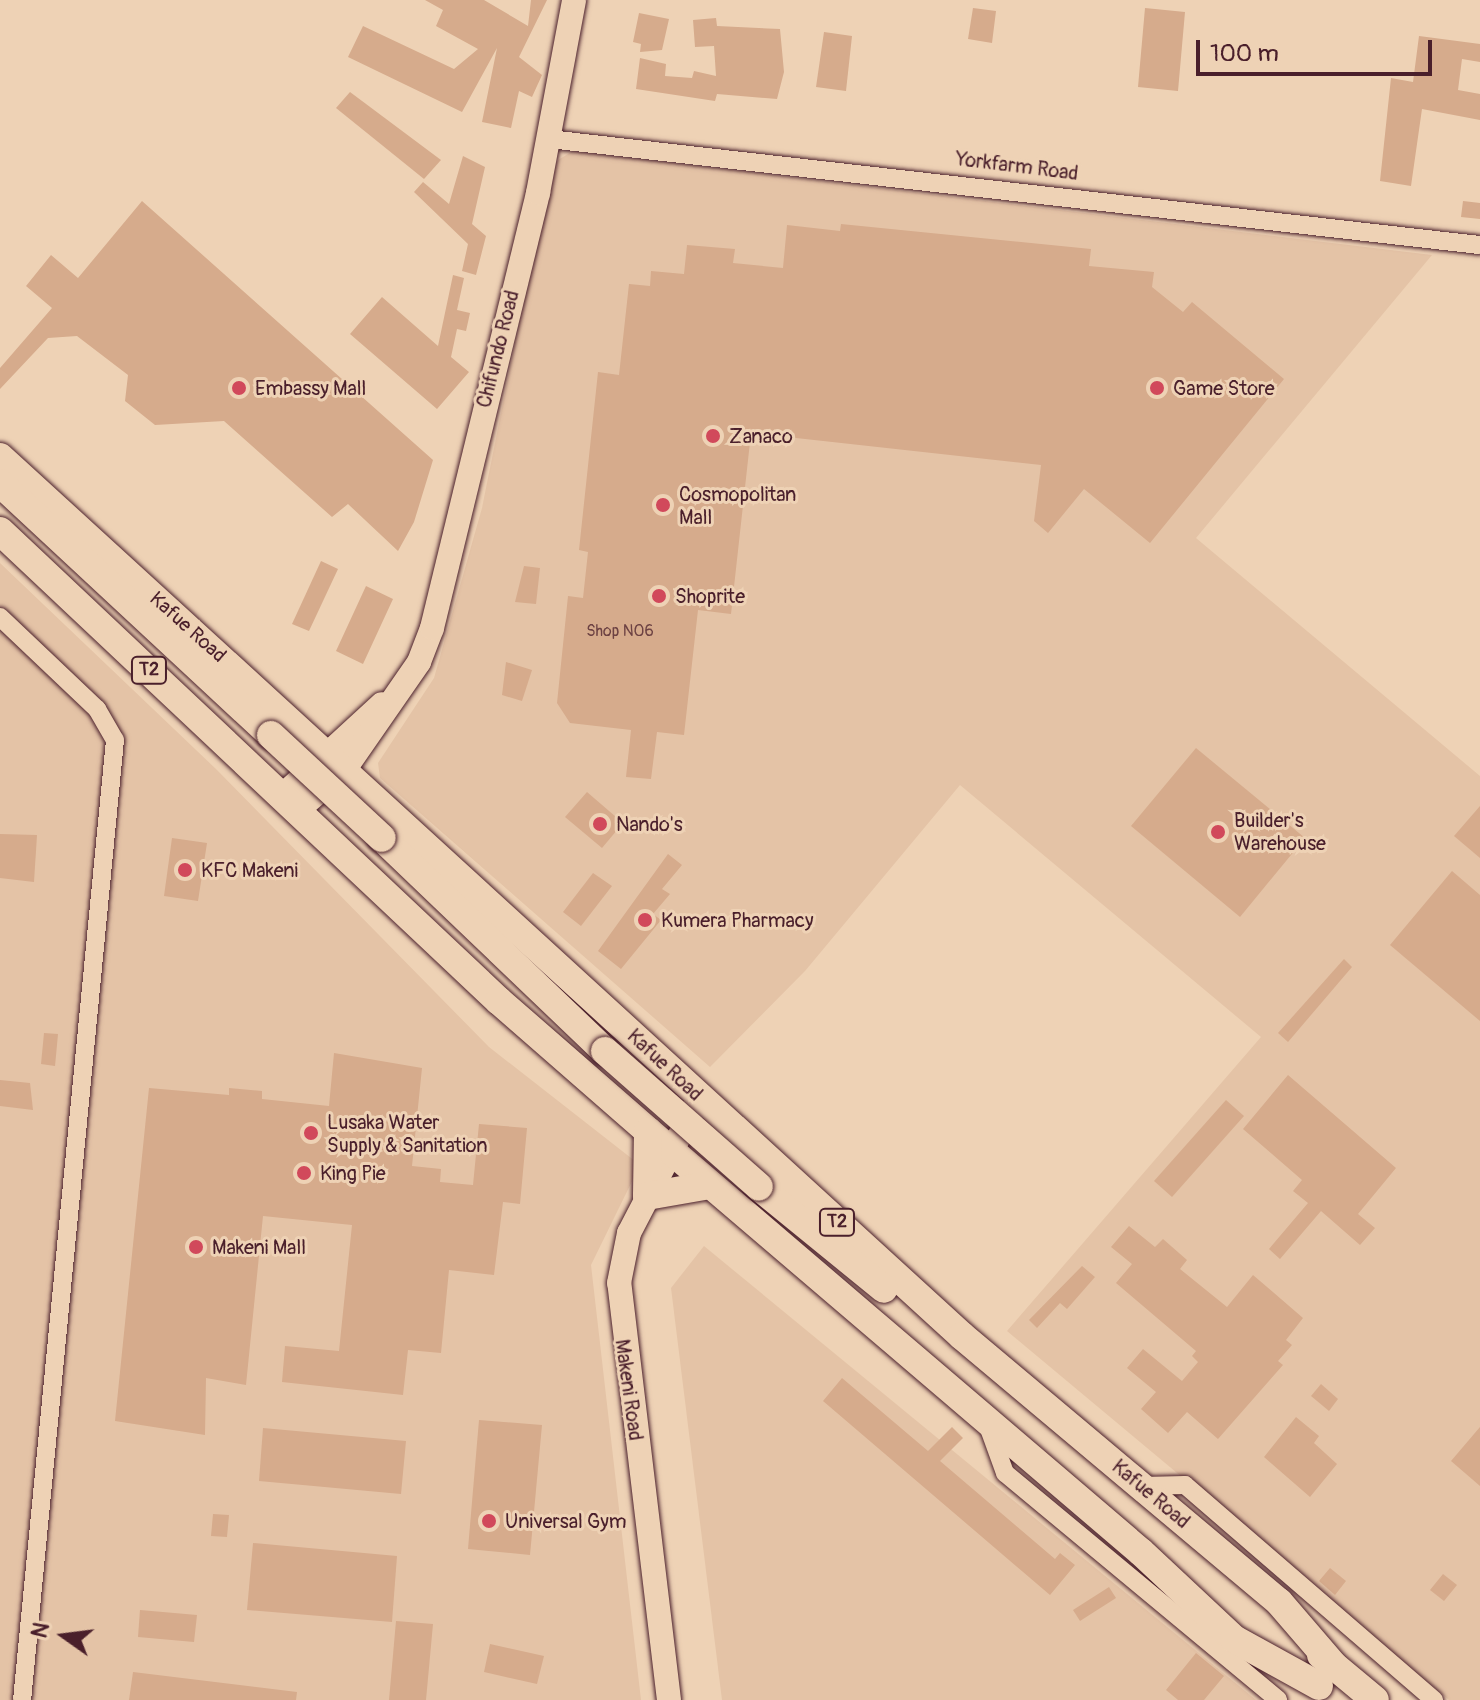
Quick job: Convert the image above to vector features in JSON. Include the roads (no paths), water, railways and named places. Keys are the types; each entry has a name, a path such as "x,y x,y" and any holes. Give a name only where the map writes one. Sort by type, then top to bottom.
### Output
{"main road":[{"name":"Kafue Road","path":"0,457 962,1336 1279,1602 1330,1684"},
{"name":"Kafue Road","path":"0,483 600,1058 753,1194 1330,1684"},
{"name":"Kafue Road","path":"0,506 266,741"},
{"name":"Kafue Road","path":"0,531 499,1001 985,1418 1234,1639 1330,1684 1375,1700"},
{"path":"659,1140 647,1196 710,1185"}],"street":[{"name":"Chifundo Road","path":"291,802 400,691 432,628 549,139 574,0"},
{"name":"Yorkfarm Road","path":"549,139 1480,245"},
{"path":"0,617 97,709 115,740 22,1700"},
{"path":"659,1140 701,1097"},
{"name":"Makeni Road","path":"647,1196 623,1257 620,1319 669,1700"},
{"path":"985,1418 1005,1473 1278,1700"},
{"path":"1142,1486 1185,1485 1434,1700"}],"place":[{"name":"Embassy Mall","path":"239,388"},
{"name":"Game Store","path":"1157,388"},
{"name":"Zanaco","path":"713,436"},
{"name":"Cosmopolitan Mall","path":"663,505"},
{"name":"Shoprite","path":"659,596"},
{"name":"Nando's","path":"600,824"},
{"name":"Builder's Warehouse","path":"1218,832"},
{"name":"KFC Makeni","path":"185,870"},
{"name":"Kumera Pharmacy","path":"645,920"},
{"name":"Lusaka Water Supply & Sanitation","path":"311,1133"},
{"name":"King Pie","path":"304,1173"},
{"name":"Makeni Mall","path":"196,1247"},
{"name":"Universal Gym","path":"489,1521"}]}
